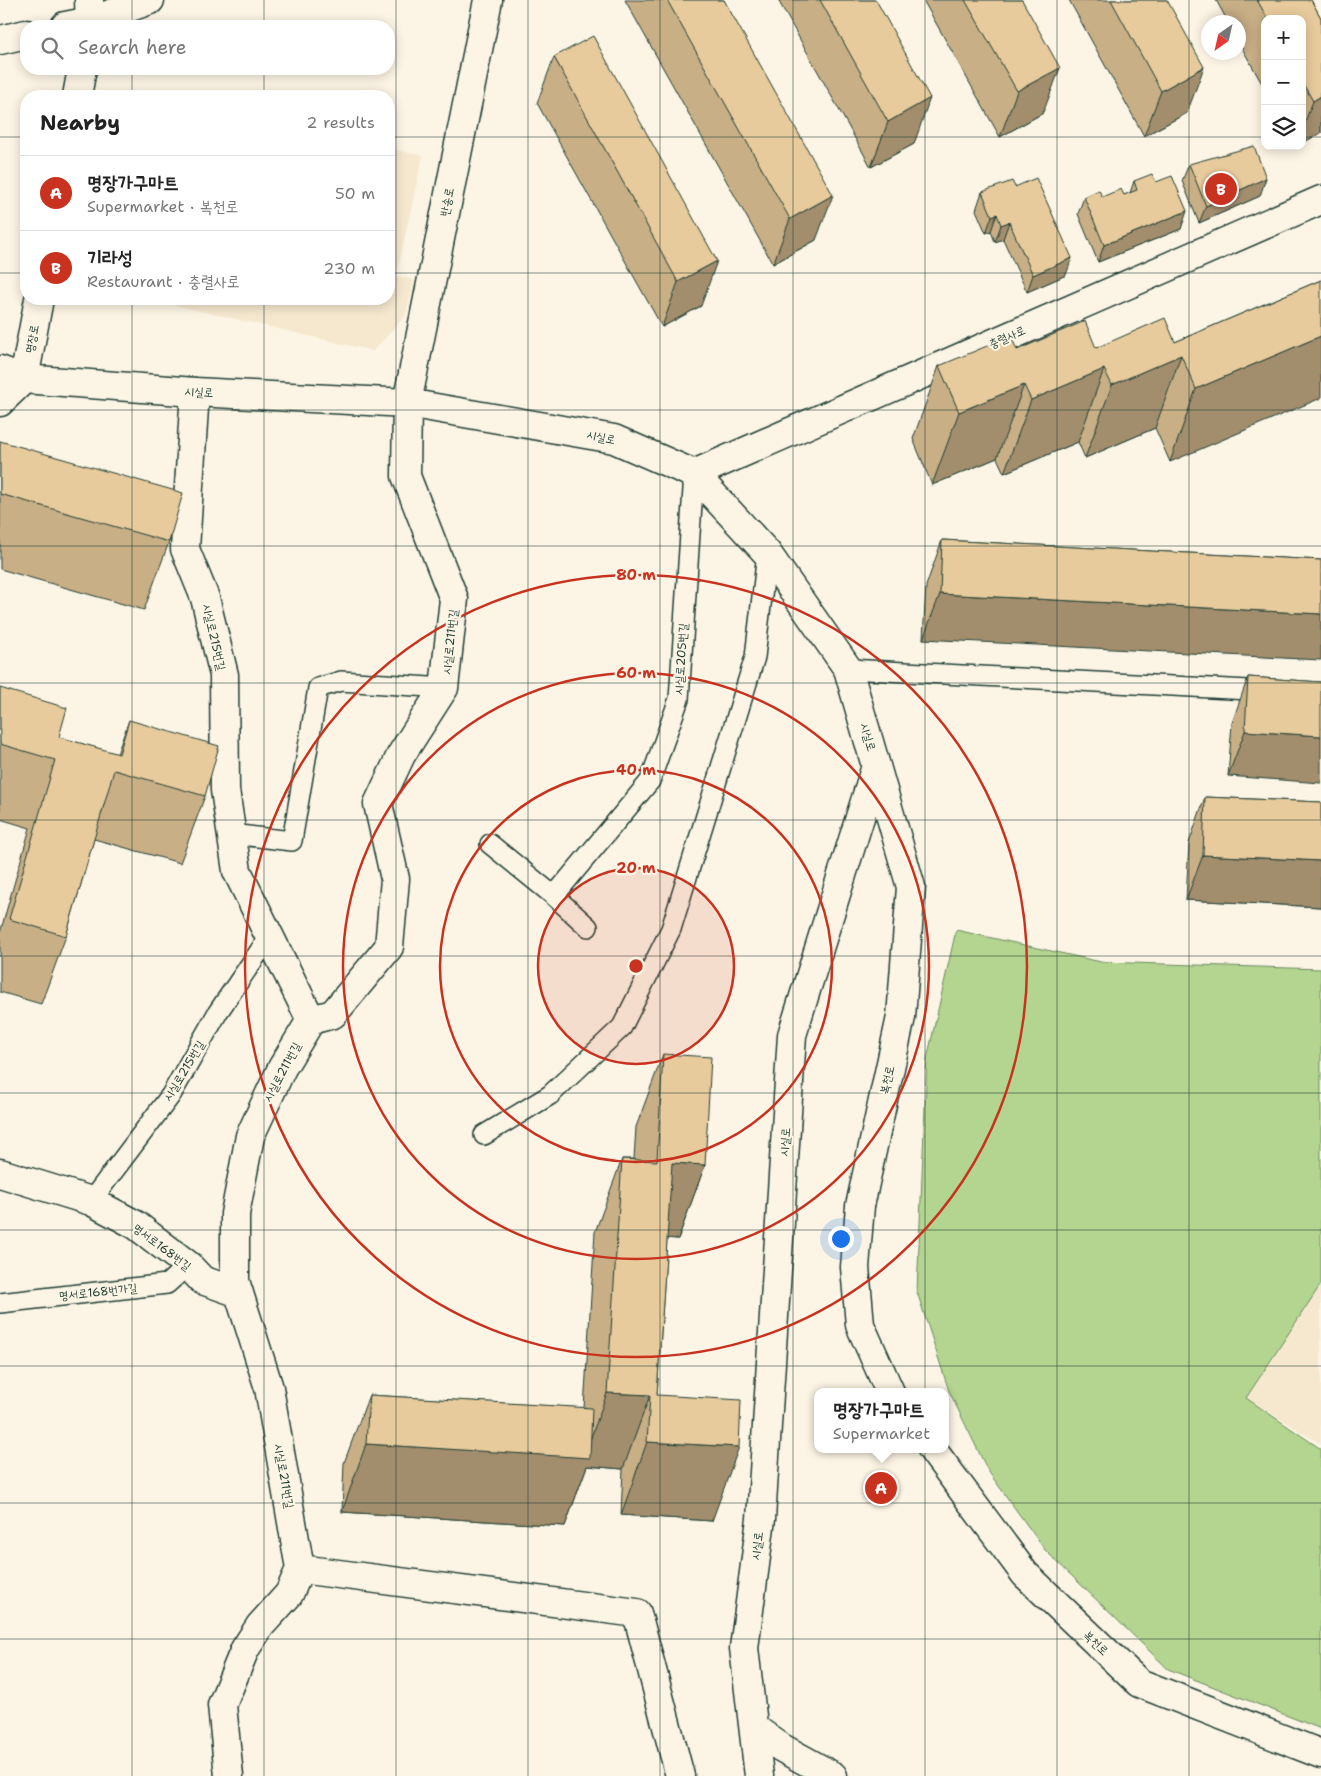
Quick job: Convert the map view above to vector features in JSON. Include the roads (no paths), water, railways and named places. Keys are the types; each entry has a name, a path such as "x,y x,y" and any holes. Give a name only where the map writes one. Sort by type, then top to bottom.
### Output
{"street":[{"path":"90,16 150,0"},
{"name":"반송로","path":"407,403 488,0"},
{"path":"0,40 20,35"},
{"path":"78,90 81,75"},
{"name":"충렬사로","path":"694,474 1321,200"},
{"name":"명장로","path":"12,375 37,305"},
{"path":"0,402 12,375"},
{"name":"시실로","path":"12,375 195,392 407,403 614,439 694,474 767,553 848,669 876,766 792,1035 761,1519 744,1648 759,1776"},
{"name":"시실로215번길","path":"195,392 185,549 205,598 224,675 225,790 237,871 311,1020"},
{"name":"시실로211번길","path":"300,1569 269,1388 235,1281 235,1214 250,1136 282,1068 311,1020 333,1014 389,947 395,879 378,804 401,755 444,688 454,599 406,476 407,403"},
{"name":"복천로","path":"876,766 910,887 901,1017 860,1206 855,1267 860,1325 888,1388"},
{"name":"명서로168번길","path":"0,1174 91,1201 136,1225 188,1265 202,1280 239,1293"},
{"name":"복천로","path":"935,1453 1025,1574 1139,1683 1321,1754"},
{"path":"229,1776 222,1706 245,1650 260,1626 289,1594 300,1569 637,1613 680,1776"},
{"path":"754,1728 782,1748 833,1776"}],"lane":[{"name":"시실로205번길","path":"554,896 650,781 679,699 694,474"},
{"path":"484,1135 550,1095 622,1026 671,929 755,657 767,553"},
{"path":"848,669 1282,691"},
{"path":"231,834 292,841 318,688 341,681 444,688"},
{"path":"490,844 554,896 588,927"},
{"name":"시실로215번길","path":"91,1201 171,1095 218,1012 269,937"},
{"name":"명서로168번가길","path":"0,1303 167,1284 188,1265"}],"place":[{"name":"기라성","path":"1221,189"},
{"name":"명장가구마트","path":"881,1488"}]}
